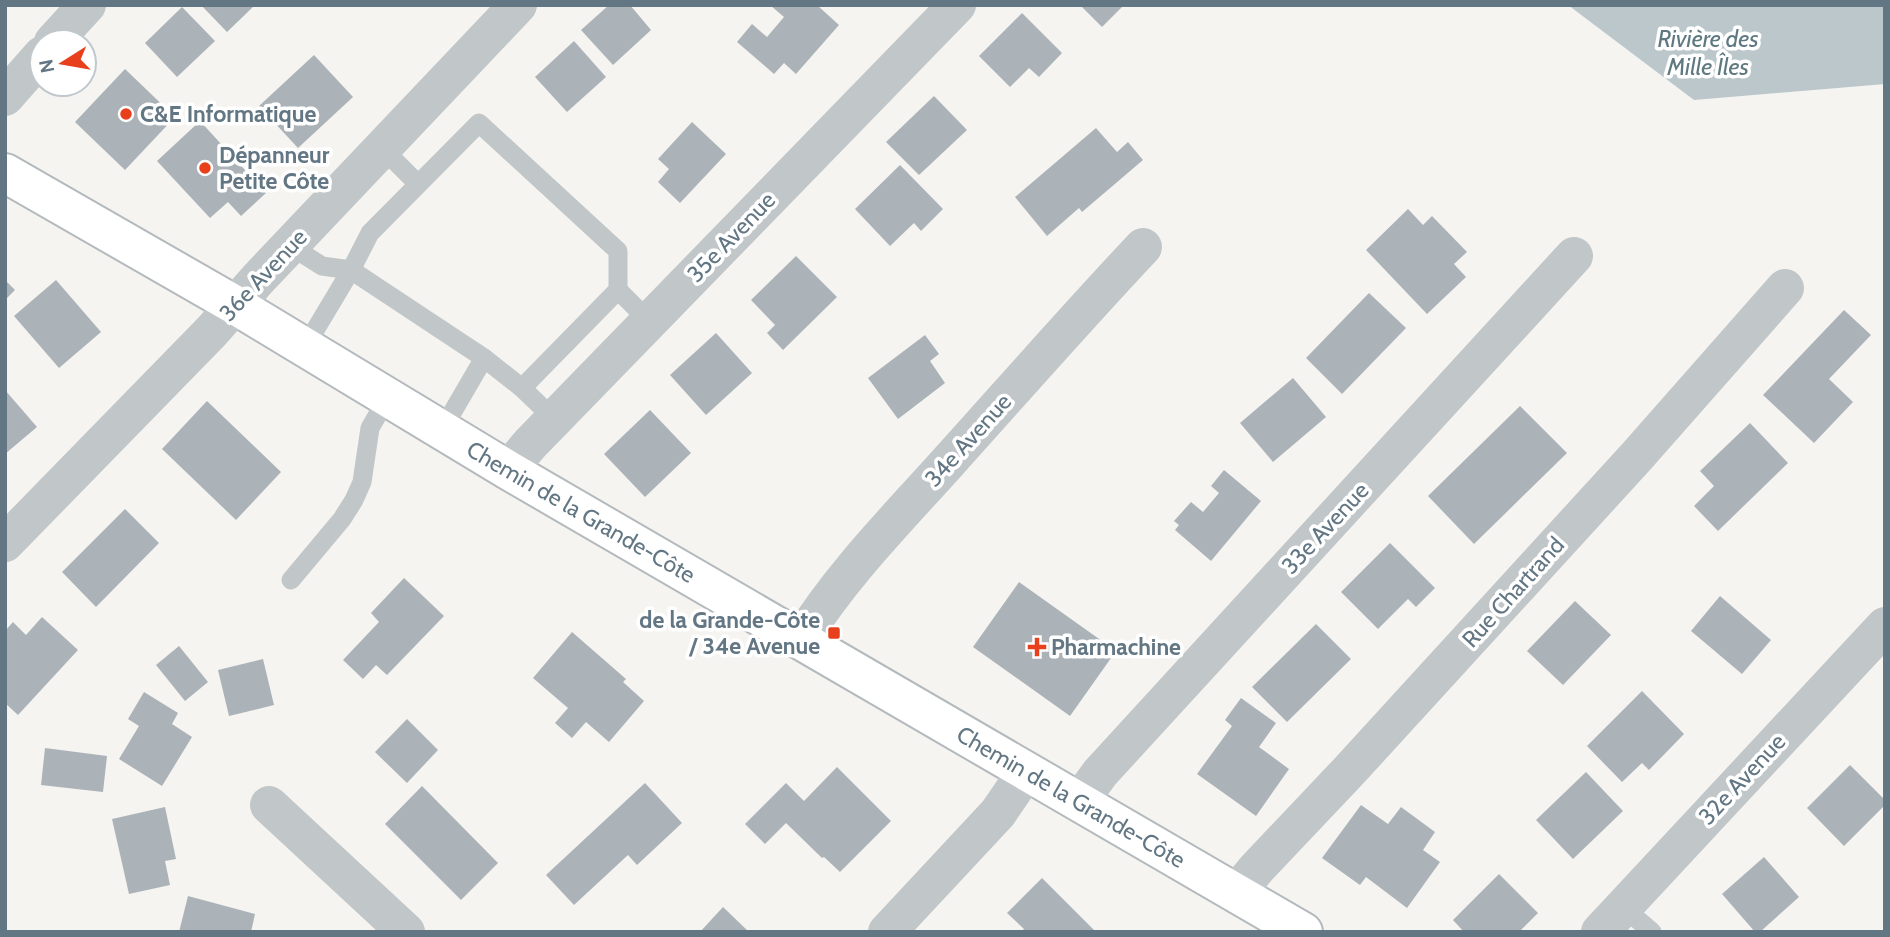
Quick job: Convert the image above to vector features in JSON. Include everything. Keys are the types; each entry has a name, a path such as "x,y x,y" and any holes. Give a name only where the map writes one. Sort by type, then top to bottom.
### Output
{"main road":[{"name":"Chemin de la Grande-Côte","path":"5,173 236,305 508,470 1303,932"}],"street":[{"path":"67,28 88,5"},
{"name":"36e Avenue","path":"5,542 236,305 289,245 518,5"},
{"name":"35e Avenue","path":"508,470 554,419 957,5"},
{"path":"5,97 28,71"},
{"name":"34e Avenue","path":"801,640 861,559 1143,247"},
{"name":"33e Avenue","path":"1079,802 1100,773 1574,256"},
{"name":"Rue Chartrand","path":"1237,892 1256,868 1637,456 1785,288"},
{"name":"32e Avenue","path":"1611,919 1885,626"},
{"path":"887,932 998,813 1026,772"},
{"path":"269,805 406,932"}],"lane":[{"path":"305,347 370,233 479,123 618,251 618,290 522,388"},
{"path":"382,148 418,184"},
{"path":"289,245 322,266 351,270 484,358 522,388 554,419"},
{"path":"618,290 649,321"},
{"path":"442,430 484,358"},
{"path":"291,580 342,519 354,500 362,482 370,428 388,397"},
{"path":"1611,919 1652,932"}],"water":[{"name":"Rivière des Mille Îles","path":"1568,5 1885,5 1885,84 1694,100"}],"building":[{"path":"201,5 255,5 227,32"},
{"path":"609,5 630,5 651,30 613,65 581,30"},
{"path":"770,5 817,5 839,25 796,74 784,63 774,74 737,42 752,24 767,37 784,17"},
{"path":"1080,5 1124,5 1102,27"},
{"path":"182,7 215,41 177,77 145,43"},
{"path":"1022,13 1062,53 1039,77 1029,68 1010,87 979,56"},
{"path":"574,41 606,77 567,112 535,77"},
{"path":"314,55 353,97 298,148 259,106"},
{"path":"125,69 175,117 125,170 75,122"},
{"path":"934,96 967,130 919,175 886,142"},
{"path":"200,121 266,193 241,216 228,202 210,218 157,161"},
{"path":"692,122 726,154 680,203 658,182 669,169 658,159"},
{"path":"1096,128 1117,152 1128,142 1143,160 1082,212 1079,208 1047,236 1015,197"},
{"path":"900,165 943,209 921,231 914,223 890,246 855,209"},
{"path":"1408,209 1423,225 1432,216 1467,252 1454,264 1466,277 1427,314 1366,250"},
{"path":"796,256 837,297 783,350 767,333 775,325 751,300"},
{"path":"5,280 15,290 5,300"},
{"path":"56,280 101,332 59,368 14,316"},
{"path":"1369,293 1406,328 1342,394 1306,358"},
{"path":"1844,310 1871,335 1829,379 1853,402 1814,443 1763,395"},
{"path":"716,333 752,373 706,415 670,375"},
{"path":"925,335 939,354 930,361 945,383 898,419 868,378"},
{"path":"1293,378 1326,417 1273,462 1240,423"},
{"path":"5,390 37,427 5,454"},
{"path":"207,401 281,472 236,520 162,449"},
{"path":"1520,406 1567,453 1474,544 1428,496"},
{"path":"650,410 691,453 645,497 604,454"},
{"path":"1750,423 1788,463 1718,531 1694,506 1714,486 1700,471"},
{"path":"1224,470 1261,501 1211,561 1175,530 1179,525 1174,521 1191,502 1203,512 1219,493 1211,486"},
{"path":"125,509 159,543 96,607 62,572"},
{"path":"1390,543 1435,588 1416,607 1408,599 1378,629 1341,592"},
{"path":"404,578 444,616 387,675 376,665 363,679 343,660 379,622 371,613"},
{"path":"1019,582 1116,651 1070,716 973,647"},
{"path":"1720,596 1771,640 1742,674 1691,631"},
{"path":"1575,601 1611,635 1563,685 1527,651"},
{"path":"42,617 78,650 18,715 5,703 5,631 13,622 26,635"},
{"path":"1316,624 1351,659 1287,722 1252,687"},
{"path":"572,632 626,679 623,682 644,701 609,742 586,722 572,738 555,723 568,708 533,678"},
{"path":"179,646 208,682 185,701 156,665"},
{"path":"263,659 274,705 229,716 218,670"},
{"path":"1642,691 1684,734 1649,770 1642,763 1622,782 1587,746"},
{"path":"144,692 178,713 172,724 192,737 162,786 119,759 139,726 128,719"},
{"path":"1241,698 1276,723 1259,747 1289,769 1256,816 1197,774 1232,726 1225,720"},
{"path":"407,719 438,750 407,783 375,752"},
{"path":"45,748 107,756 103,792 41,785"},
{"path":"1850,765 1885,800 1885,805 1844,846 1807,808"},
{"path":"837,767 891,821 840,872 786,823 765,844 745,824 786,783 804,801"},
{"path":"1586,772 1623,811 1573,859 1536,820"},
{"path":"645,783 682,823 637,865 628,855 574,905 546,875"},
{"path":"422,786 498,863 461,900 385,824"},
{"path":"1361,805 1388,824 1401,807 1435,832 1423,850 1440,862 1407,908 1366,877 1360,885 1322,858"},
{"path":"165,807 176,859 165,861 170,885 129,894 112,819"},
{"path":"1764,857 1799,897 1760,932 1755,932 1722,894"},
{"path":"1499,874 1538,913 1519,932 1464,932 1453,920"},
{"path":"1042,878 1096,932 1021,932 1024,929 1007,913"},
{"path":"188,896 255,914 251,932 179,932"},
{"path":"723,907 749,932 700,932"}],"place":[{"name":"C&E Informatique","path":"126,114"},
{"name":"Dépanneur Petite Côte","path":"205,168"},
{"name":"de la Grande-Côte / 34e Avenue","path":"834,633"},
{"name":"Pharmachine","path":"1037,647"}]}
